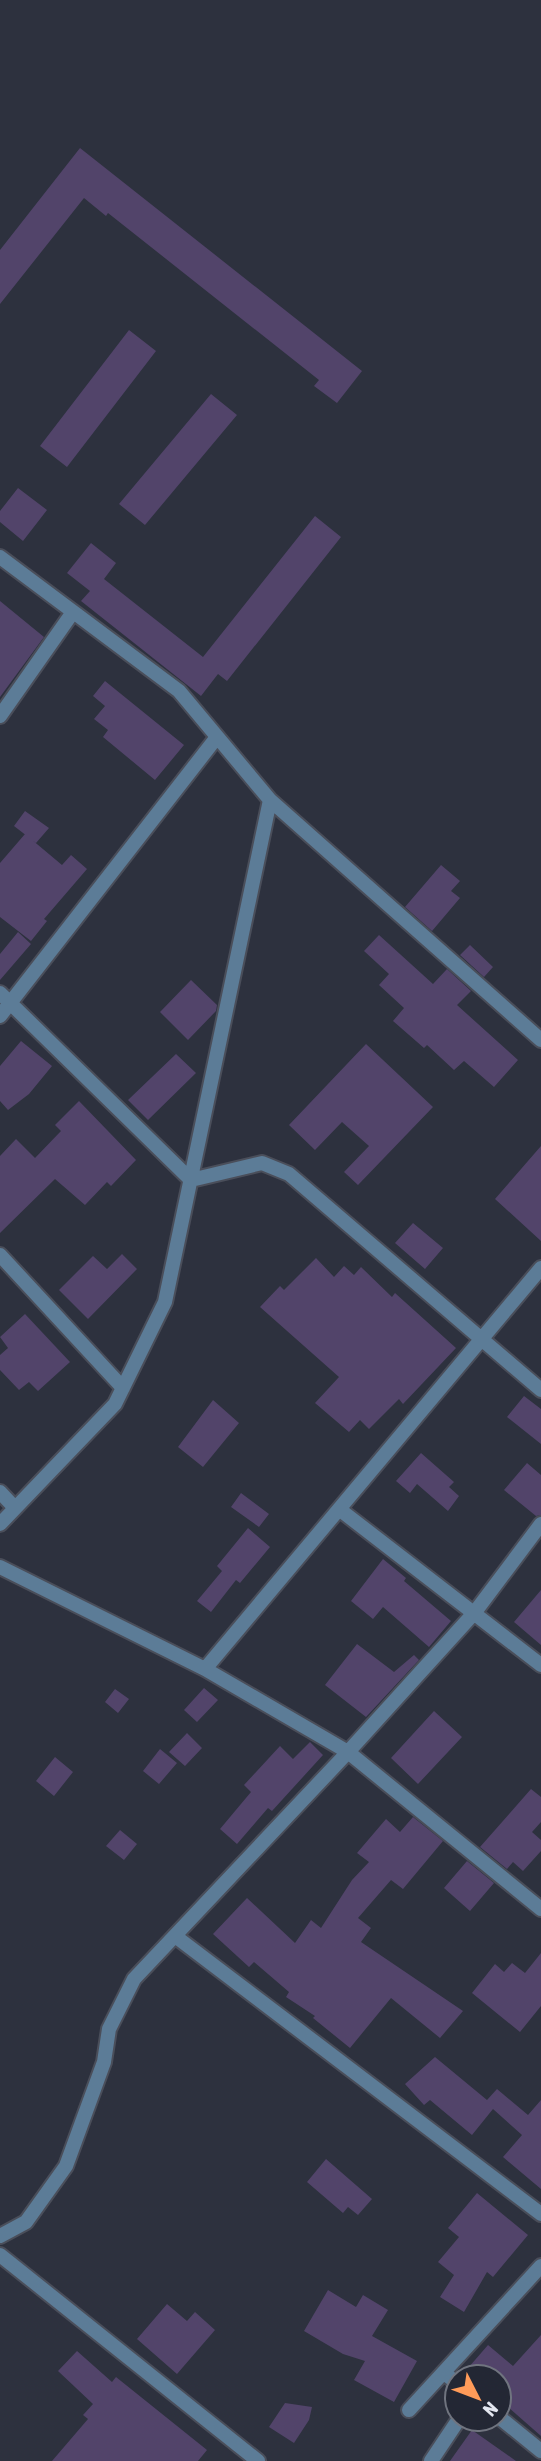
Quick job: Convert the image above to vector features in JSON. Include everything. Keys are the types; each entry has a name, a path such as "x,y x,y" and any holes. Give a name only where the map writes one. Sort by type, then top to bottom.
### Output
{"street":[{"path":"0,557 179,691 270,800 541,1040"},
{"path":"0,716 73,612"},
{"path":"0,1016 6,998 217,737"},
{"path":"0,1524 115,1404 165,1302 270,800"},
{"path":"6,998 191,1180"},
{"path":"191,1180 262,1163 289,1174 483,1337 541,1390"},
{"path":"0,1255 123,1388"},
{"path":"205,1669 541,1268"},
{"path":"0,1492 16,1508"},
{"path":"339,1509 541,1665"},
{"path":"0,2236 26,2222 66,2165 104,2062 109,2029 134,1979 348,1752 475,1612 541,1524"},
{"path":"0,1567 205,1669 348,1752 541,1909"},
{"path":"175,1936 541,2214"},
{"path":"0,2255 258,2461"},
{"path":"453,2363 541,2266"},
{"path":"409,2410 443,2374"},
{"path":"513,2428 541,2451"},
{"path":"430,2461 449,2433"}],"building":[{"path":"80,148 362,371 337,403 314,386 319,380 108,213 106,216 84,198 0,304 0,250"},
{"path":"129,330 156,351 67,467 40,446"},
{"path":"211,394 237,415 145,525 119,504"},
{"path":"18,488 47,510 23,541 0,522 0,511"},
{"path":"315,516 341,537 227,681 218,674 201,696 81,601 90,591 67,573 91,543 116,563 104,579 203,657"},
{"path":"0,601 44,637 0,697"},
{"path":"105,681 184,745 155,780 103,737 108,730 94,719 105,706 93,696"},
{"path":"25,811 49,828 36,843 14,826"},
{"path":"25,834 62,865 71,855 87,869 44,919 47,921 31,941 0,917 0,863"},
{"path":"441,865 460,881 451,891 460,898 432,931 405,907"},
{"path":"18,932 31,944 0,980 0,954"},
{"path":"379,935 433,984 447,969 471,991 457,1005 518,1060 494,1087 464,1061 454,1070 427,1045 424,1048 393,1021 404,1008 379,985 389,974 364,951"},
{"path":"470,945 493,967 484,977 460,955"},
{"path":"191,980 217,1005 216,1011 188,1040 160,1012"},
{"path":"21,1041 52,1066 29,1094 8,1110 0,1101 0,1066"},
{"path":"366,1044 433,1107 358,1185 344,1172 369,1146 342,1122 315,1150 289,1125"},
{"path":"176,1054 196,1073 148,1120 128,1100"},
{"path":"79,1101 136,1160 111,1186 107,1182 85,1205 55,1179 0,1233 0,1156 16,1139 35,1158 61,1131 55,1125"},
{"path":"541,1146 541,1241 495,1199"},
{"path":"413,1223 443,1248 425,1269 395,1243"},
{"path":"122,1254 137,1269 88,1319 59,1290 93,1256 107,1269"},
{"path":"316,1258 334,1277 344,1266 354,1275 361,1267 392,1297 395,1293 456,1348 403,1404 399,1399 369,1429 360,1420 349,1432 315,1403 339,1377 260,1307 280,1286 284,1290"},
{"path":"25,1314 70,1362 38,1391 29,1382 19,1390 0,1370 0,1355 8,1348 0,1337"},
{"path":"524,1396 541,1409 541,1444 507,1417"},
{"path":"213,1400 239,1423 203,1467 178,1447"},
{"path":"421,1453 454,1482 449,1487 459,1496 448,1511 417,1484 410,1493 396,1481"},
{"path":"527,1463 541,1475 541,1515 536,1516 504,1490"},
{"path":"241,1493 269,1514 259,1527 231,1507"},
{"path":"248,1528 270,1547 240,1583 236,1580 211,1612 197,1601 222,1571 217,1566"},
{"path":"383,1559 406,1578 404,1581 451,1621 429,1647 383,1607 373,1619 351,1601"},
{"path":"541,1590 541,1645 514,1622"},
{"path":"357,1644 394,1672 414,1655 419,1660 366,1717 325,1685"},
{"path":"204,1688 218,1700 197,1722 184,1710"},
{"path":"115,1689 129,1699 118,1713 105,1702"},
{"path":"434,1711 462,1737 418,1784 391,1758"},
{"path":"187,1733 202,1748 185,1766 169,1752"},
{"path":"310,1742 323,1755 272,1811 268,1808 237,1844 220,1829 251,1792 244,1785 280,1746 293,1759"},
{"path":"160,1749 177,1763 159,1784 143,1771"},
{"path":"55,1757 73,1772 54,1796 36,1781"},
{"path":"531,1789 541,1797 541,1822 532,1832 541,1840 541,1851 523,1871 513,1862 507,1869 480,1847"},
{"path":"413,1817 443,1841 403,1889 391,1880 358,1918 371,1928 361,1942 463,2011 440,2038 391,1998 350,2048 313,2018 315,2016 286,1997 289,1992 254,1962 249,1967 213,1934 247,1898 295,1943 311,1920 321,1928 352,1880 369,1862 357,1853 386,1819 400,1832"},
{"path":"120,1830 137,1844 124,1860 106,1846"},
{"path":"467,1861 494,1883 470,1911 444,1888"},
{"path":"541,1953 541,2006 520,2032 472,1993 495,1964 504,1972 512,1963 525,1973"},
{"path":"435,2057 487,2100 497,2089 528,2115 541,2100 541,2189 503,2157 522,2135 493,2109 472,2135 430,2100 424,2105 405,2084"},
{"path":"326,2159 372,2199 358,2215 348,2207 343,2213 307,2182"},
{"path":"477,2193 528,2235 493,2277 487,2272 464,2312 440,2297 454,2275 438,2262 459,2237 448,2228"},
{"path":"328,2290 356,2307 363,2295 388,2310 372,2336 417,2361 394,2402 354,2380 365,2361 343,2354 304,2331"},
{"path":"167,2304 187,2321 195,2312 215,2330 177,2374 137,2339"},
{"path":"541,2335 541,2436 513,2411 513,2366"},
{"path":"488,2345 509,2363 472,2363"},
{"path":"77,2351 112,2382 116,2377 207,2450 198,2461 52,2461 88,2419 83,2415 93,2404 58,2371"},
{"path":"285,2403 312,2407 309,2420 294,2443 269,2427"},
{"path":"470,2433 476,2433 516,2461 450,2461"}]}
